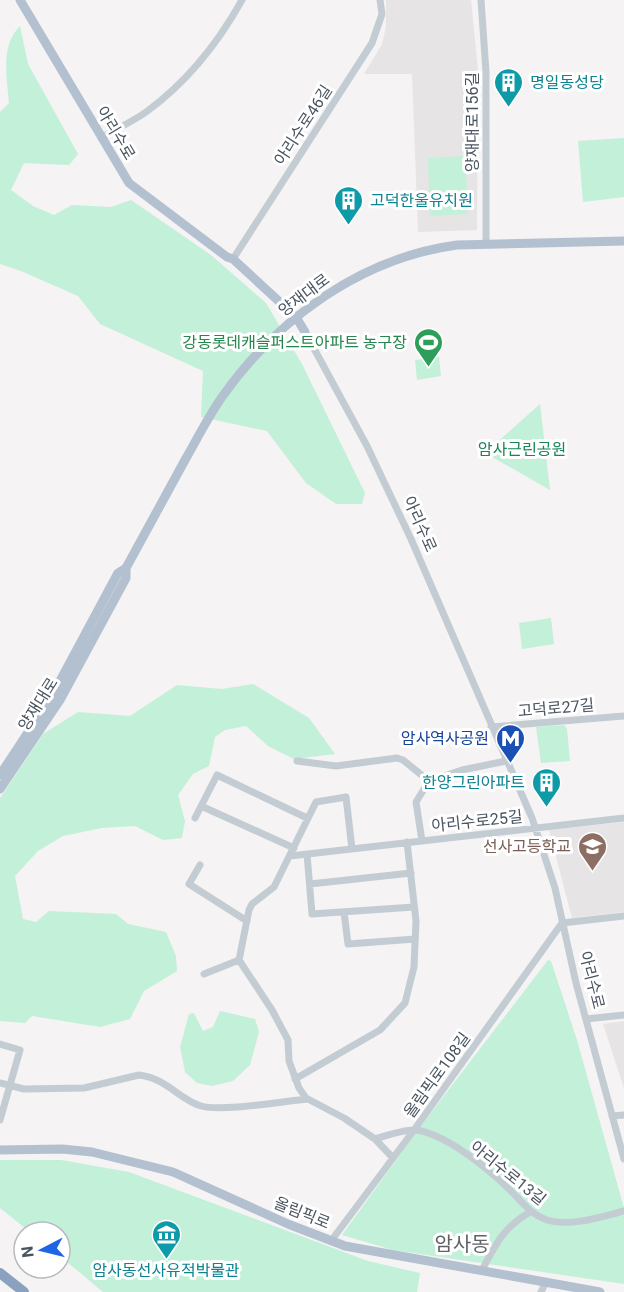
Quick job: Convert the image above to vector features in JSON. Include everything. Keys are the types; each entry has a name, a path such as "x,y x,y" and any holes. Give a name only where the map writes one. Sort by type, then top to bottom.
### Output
{"highway":[{"path":"0,1273 24,1292"}],"main road":[{"name":"아리수로","path":"20,0 129,183 232,259 296,317 305,332"},
{"name":"양재대로","path":"0,775 52,696 118,573 126,568 220,399 254,356 296,317 345,283 433,248 486,244 624,241"},
{"name":"양재대로","path":"0,789 60,700 126,578 126,568"},
{"name":"올림픽로","path":"0,1150 62,1149 92,1152 173,1172 288,1224 353,1248 600,1292"}],"street":[{"path":"101,138 143,114 162,100 191,72 227,27 242,0"},
{"name":"아리수로46길","path":"232,259 372,43 382,14 380,0"},
{"name":"양재대로156길","path":"481,0 486,72 486,244"},
{"name":"아리수로","path":"305,332 367,446 411,539 536,828 555,888 586,1019 624,1159"},
{"name":"고덕로27길","path":"491,727 624,716"},
{"path":"297,761 336,766 397,758 403,760 429,781 462,770 506,761"},
{"path":"195,818 218,775 307,818"},
{"name":"아리수로25길","path":"422,841 416,802 429,781"},
{"path":"352,849 346,797 316,802 274,886 252,904 238,960 272,1010 288,1040 289,1061 299,1088 308,1099 344,1118 375,1139 393,1158"},
{"path":"201,806 294,848"},
{"name":"아리수로25길","path":"290,856 624,818"},
{"path":"295,1079 381,1030 405,1003 414,967 415,939 407,842"},
{"path":"307,854 312,914 414,907"},
{"path":"200,865 189,884 247,921"},
{"path":"310,884 411,873"},
{"path":"344,912 348,944 415,939"},
{"path":"562,922 624,915"},
{"name":"올림픽로108길","path":"331,1241 414,1130 562,922"},
{"path":"204,974 238,960"},
{"path":"586,1019 624,1015"},
{"path":"0,1044 20,1050 0,1120"},
{"path":"0,1083 24,1089 84,1088 147,1076 200,1106 216,1108 308,1099"},
{"path":"612,1116 624,1115"},
{"path":"375,1139 414,1130"},
{"name":"아리수로13길","path":"414,1130 438,1138 462,1151 494,1176 530,1212 548,1220 571,1221 624,1211"},
{"path":"482,1270 503,1233 514,1221 530,1212"},
{"path":"541,1292 546,1282"}],"shaded area":[{"path":"386,0 471,0 478,70 477,230 418,232 412,74 364,74 382,44 386,27"},
{"name":"선사고등학교","path":"624,822 624,912 572,918 549,830"},
{"path":"624,1021 624,1088 603,1024"}],"green space":[{"path":"20,26 28,64 78,154 69,165 24,163 11,190 33,206 54,215 72,205 111,207 131,200 211,255 266,303 302,364 365,493 362,504 336,504 306,483 267,431 201,417 203,371 100,324 78,296 0,264 0,112 9,103 7,52"},
{"path":"624,138 624,197 583,202 578,141"},
{"path":"465,156 468,214 430,216 428,158"},
{"name":"강동롯데캐슬퍼스트아파트 농구장","path":"439,357 441,376 417,380 415,360"},
{"name":"암사근린공원","path":"540,404 550,490 485,453"},
{"path":"551,618 554,644 522,649 519,623"},
{"path":"253,684 309,718 335,754 294,759 268,746 246,726 225,730 215,737 209,766 193,774 178,795 185,821 182,838 163,840 135,826 102,828 63,836 38,851 15,876 23,919 36,922 49,911 116,914 128,924 166,932 176,956 177,971 144,991 130,1019 100,1027 32,1016 25,1023 0,1021 0,798 43,734 78,712 130,716 177,685 222,689"},
{"path":"564,725 567,729 570,761 541,763 536,727"},
{"path":"548,960 551,961 577,1040 624,1208 624,1284 393,1250 342,1235 420,1127"},
{"path":"220,1011 255,1019 259,1032 250,1065 233,1081 212,1086 197,1083 185,1072 180,1047 189,1014 194,1013 203,1031 213,1027"},
{"path":"0,1160 61,1160 129,1172 368,1261 420,1273 417,1292 103,1292 72,1266 72,1220 15,1220 0,1208"}],"place":[{"name":"명일동성당","path":"509,108"},
{"name":"고덕한울유치원","path":"349,226"},
{"name":"강동롯데캐슬퍼스트아파트 농구장","path":"428,368"},
{"name":"암사역사공원","path":"510,764"},
{"name":"한양그린아파트","path":"546,808"},
{"name":"선사고등학교","path":"592,872"},
{"name":"암사동선사유적박물관","path":"166,1260"}],"district":[{"name":"암사동","path":"462,1244"}]}
